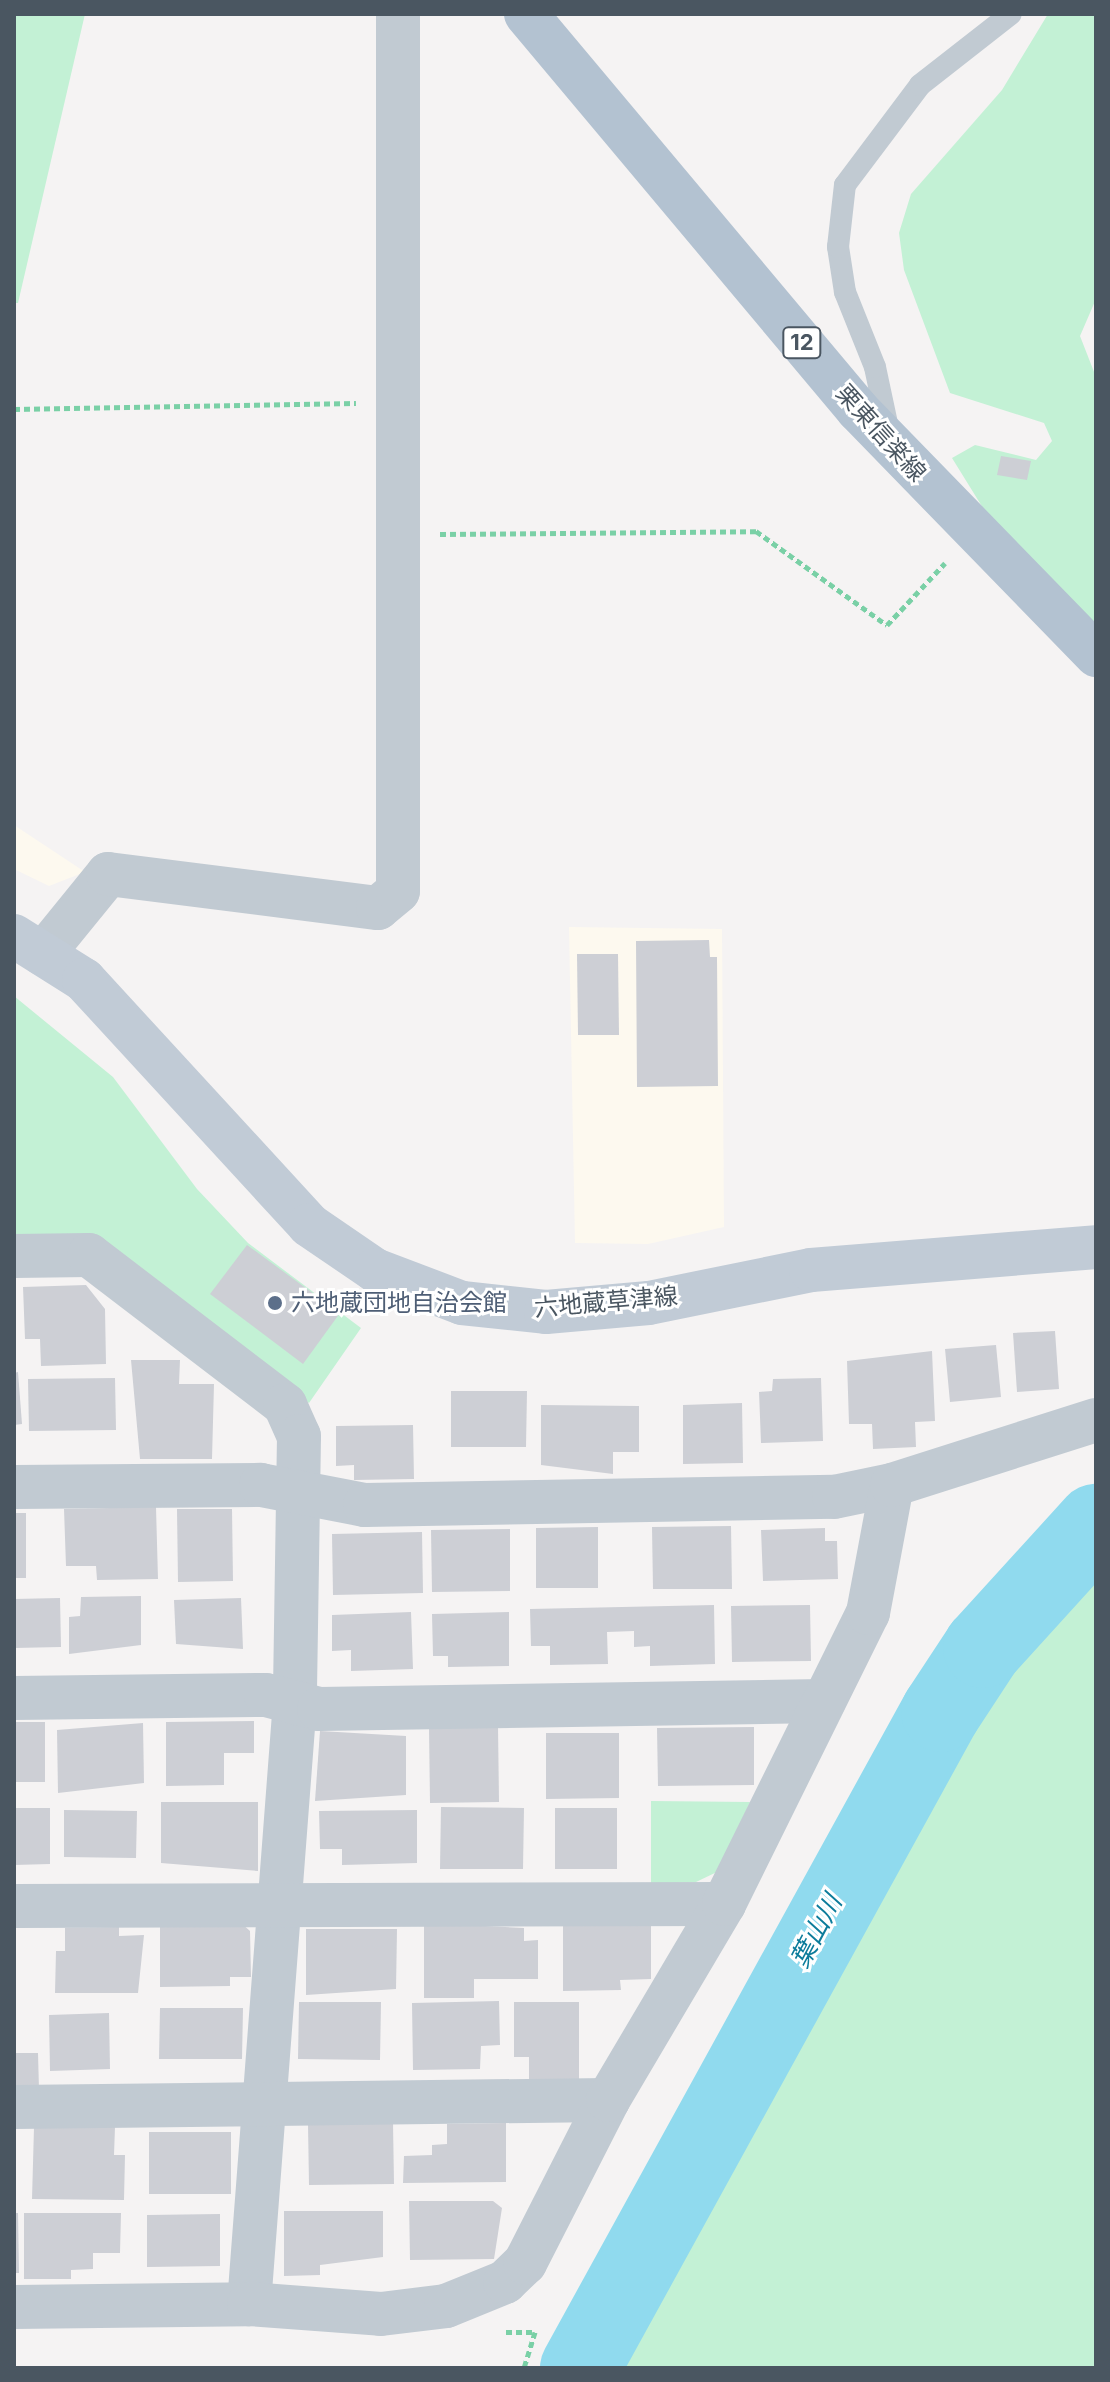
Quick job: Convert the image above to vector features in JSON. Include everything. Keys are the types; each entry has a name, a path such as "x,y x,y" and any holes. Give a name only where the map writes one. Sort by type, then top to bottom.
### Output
{"main road":[{"name":"栗東信楽線","path":"526,14 892,446 973,533 1096,655"},
{"name":"六地蔵草津線","path":"29,945 84,980 165,1060 249,1167 309,1225 375,1270 462,1303 546,1312 649,1303 811,1270 1096,1247"}],"street":[{"path":"29,945 108,874 378,908 398,891 395,535 398,14"},
{"path":"14,1256 89,1255 285,1405 299,1436 303,1494 295,1701 249,2304"},
{"path":"14,1487 261,1485 303,1494 396,1504 834,1497 892,1485 1096,1420"},
{"path":"14,2307 249,2304 381,2314 446,2306 505,2282 525,2263 608,2100 724,1904 868,1613 892,1485"},
{"path":"14,1698 295,1701 319,1709 824,1701"},
{"path":"14,1906 724,1904"},
{"path":"14,2107 608,2100"}],"lane":[{"path":"892,446 875,367 845,292 838,247 845,185 920,85 1011,14"}],"path":[{"path":"14,409 397,399"},
{"path":"395,535 756,531 887,625 973,533"}],"shaded area":[{"path":"14,825 85,872 49,886 14,869"},
{"path":"569,927 722,929 724,1227 648,1244 575,1243"}],"green space":[{"path":"14,14 85,14 18,303 14,303"},
{"path":"1048,14 1096,14 1096,299 1080,336 1096,377 1096,627 991,521 952,458 975,445 1036,460 1052,441 1044,423 950,393 904,270 899,233 911,194 1002,90"},
{"path":"14,996 113,1077 197,1189 248,1243 361,1328 309,1403 124,1267 14,1239"},
{"path":"1096,1560 1096,2368 612,2368 905,1814 1055,1586"},
{"path":"651,1801 750,1802 719,1871 696,1882 651,1884"}],"building":[{"path":"1001,456 1031,461 1027,480 997,475"},
{"path":"709,940 710,957 717,957 718,1086 637,1087 636,941"},
{"path":"577,954 618,954 619,1035 578,1035"},
{"name":"六地蔵団地自治会館","path":"247,1245 340,1313 303,1364 210,1294"},
{"path":"86,1285 105,1309 106,1364 41,1366 40,1339 25,1339 23,1287"},
{"path":"1055,1331 1059,1389 1017,1392 1013,1333"},
{"path":"996,1345 1001,1397 950,1402 945,1349"},
{"path":"932,1351 935,1421 915,1422 916,1447 873,1449 872,1424 849,1424 847,1361"},
{"path":"131,1360 180,1360 179,1384 214,1384 212,1459 140,1459"},
{"path":"18,1372 22,1424 14,1425 14,1373"},
{"path":"115,1378 116,1430 29,1431 28,1379"},
{"path":"821,1378 823,1441 761,1443 759,1392 772,1391 773,1379"},
{"path":"451,1391 527,1391 526,1447 451,1447"},
{"path":"742,1403 743,1463 683,1464 683,1405"},
{"path":"541,1405 639,1406 639,1452 613,1452 613,1474 541,1465"},
{"path":"413,1425 414,1479 354,1480 354,1465 336,1466 336,1426"},
{"path":"156,1507 158,1579 97,1580 96,1566 66,1566 64,1509"},
{"path":"177,1509 232,1509 233,1581 178,1582"},
{"path":"14,1513 26,1513 26,1578 14,1578"},
{"path":"731,1526 732,1589 653,1589 652,1527"},
{"path":"598,1527 598,1588 536,1588 536,1528"},
{"path":"825,1528 825,1541 837,1541 838,1579 763,1581 761,1530"},
{"path":"510,1529 510,1591 432,1592 431,1530"},
{"path":"422,1532 423,1593 333,1595 332,1534"},
{"path":"141,1596 141,1645 69,1654 69,1617 80,1616 81,1597"},
{"path":"60,1598 61,1647 14,1648 14,1599"},
{"path":"241,1598 243,1649 176,1644 174,1600"},
{"path":"714,1605 715,1664 650,1666 650,1646 634,1647 634,1631 607,1632 608,1664 550,1665 550,1646 531,1646 530,1609"},
{"path":"810,1605 811,1661 732,1662 731,1606"},
{"path":"411,1612 413,1669 351,1671 351,1650 332,1651 332,1615"},
{"path":"509,1612 509,1666 448,1667 448,1656 433,1656 432,1614"},
{"path":"254,1721 254,1753 224,1753 224,1785 166,1786 166,1722"},
{"path":"14,1722 45,1722 45,1782 14,1782"},
{"path":"143,1723 144,1783 58,1793 57,1730"},
{"path":"498,1726 499,1802 430,1803 429,1727"},
{"path":"754,1727 754,1785 658,1786 657,1728"},
{"path":"320,1731 406,1736 406,1795 315,1801"},
{"path":"546,1733 619,1733 619,1798 546,1799"},
{"path":"161,1802 258,1802 258,1871 161,1863"},
{"path":"441,1807 524,1808 523,1869 440,1869"},
{"path":"14,1808 50,1808 50,1864 14,1865"},
{"path":"555,1808 617,1808 617,1869 555,1869"},
{"path":"64,1810 137,1811 136,1858 64,1857"},
{"path":"417,1810 417,1863 342,1865 342,1849 320,1849 319,1811"},
{"path":"241,1923 250,1931 251,1977 230,1977 230,1986 160,1987 160,1924"},
{"path":"424,1923 524,1928 524,1941 538,1940 538,1979 474,1979 474,1998 424,1998"},
{"path":"651,1924 651,1979 620,1980 621,1990 563,1991 563,1925"},
{"path":"119,1927 119,1936 144,1935 138,1993 55,1993 56,1951 65,1951 65,1928"},
{"path":"306,1929 397,1929 396,1989 306,1995"},
{"path":"499,2001 500,2045 481,2046 480,2069 413,2070 412,2003"},
{"path":"299,2002 381,2002 380,2060 298,2059"},
{"path":"514,2002 579,2002 579,2083 529,2083 529,2057 514,2057"},
{"path":"160,2008 243,2008 242,2059 159,2059"},
{"path":"109,2013 110,2069 50,2071 49,2015"},
{"path":"14,2053 38,2053 39,2090 14,2090"},
{"path":"393,2123 394,2184 309,2185 308,2124"},
{"path":"506,2123 506,2182 403,2183 404,2156 432,2155 432,2145 447,2144 447,2124"},
{"path":"34,2127 115,2127 114,2155 125,2155 124,2200 32,2199"},
{"path":"149,2132 231,2132 231,2194 149,2194"},
{"path":"409,2201 493,2201 502,2208 494,2259 410,2260"},
{"path":"284,2211 383,2211 383,2257 320,2265 320,2275 284,2276"},
{"path":"14,2213 18,2213 19,2273 14,2273"},
{"path":"24,2213 121,2213 120,2253 93,2253 93,2269 71,2270 71,2279 24,2279"},
{"path":"220,2214 220,2266 147,2267 147,2215"}],"waterway":[{"name":"葉山川","path":"580,2368 941,1712 983,1648 1096,1524"}],"place":[{"name":"六地蔵団地自治会館","path":"275,1303"}]}
